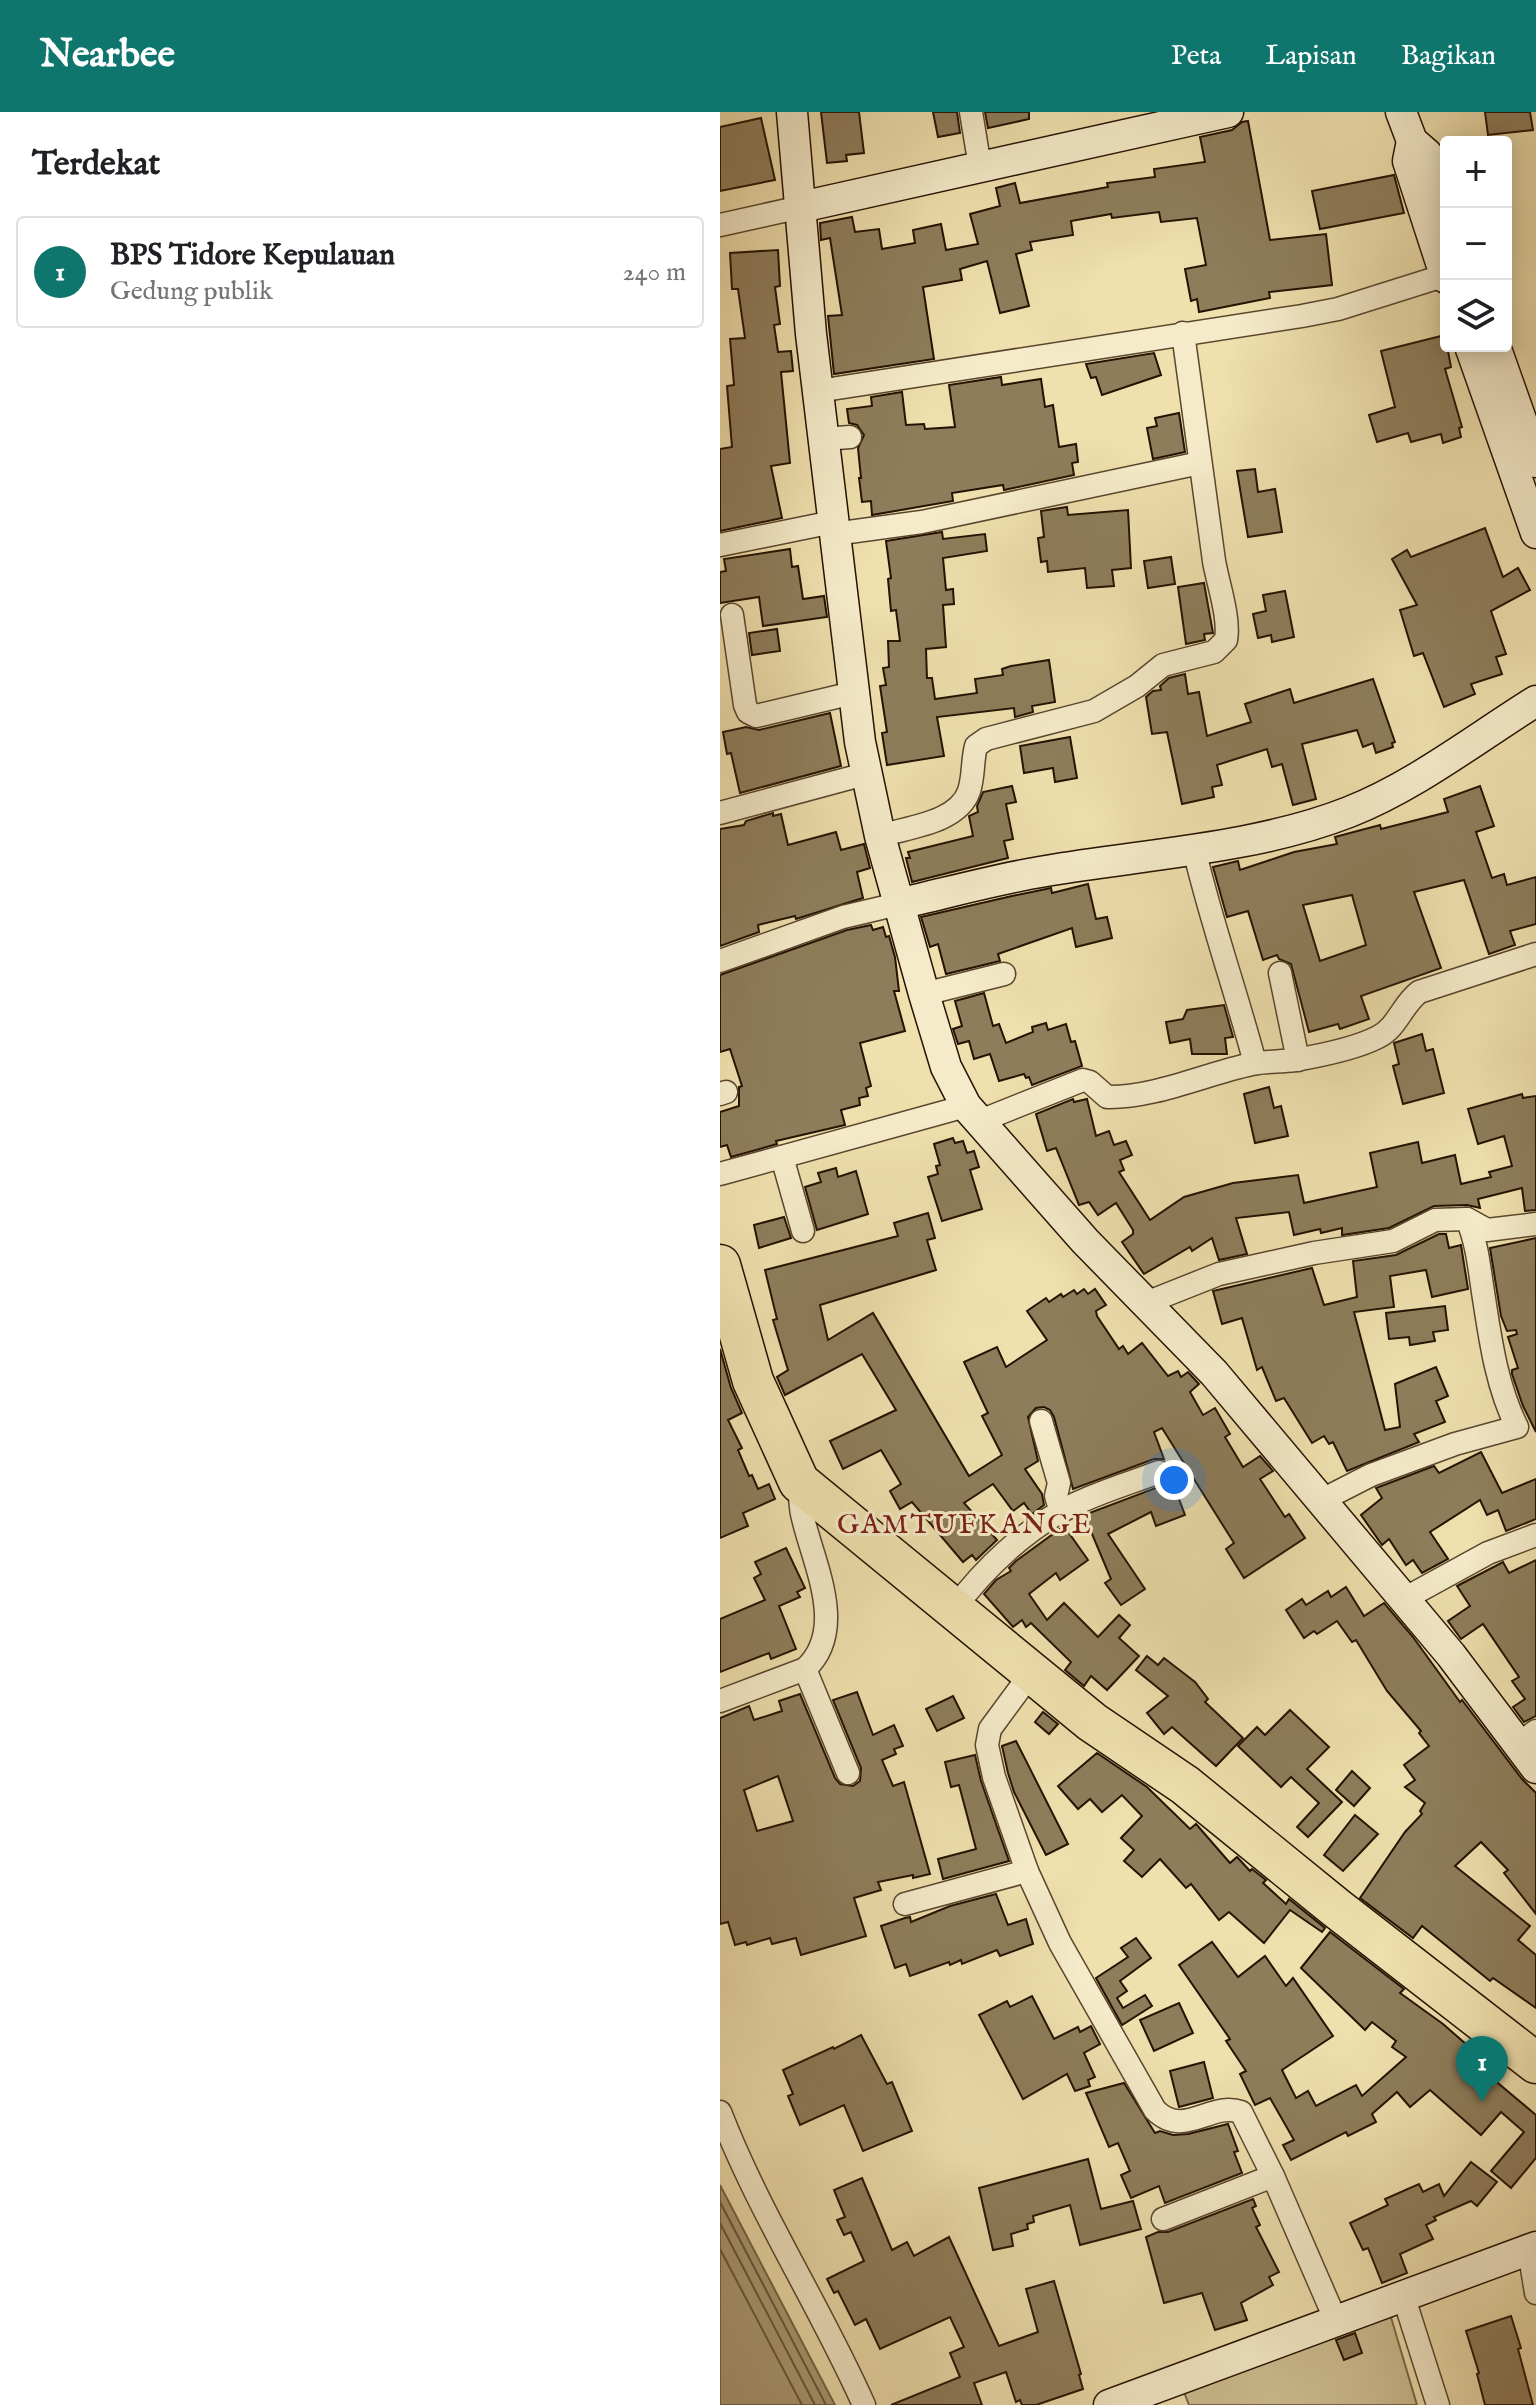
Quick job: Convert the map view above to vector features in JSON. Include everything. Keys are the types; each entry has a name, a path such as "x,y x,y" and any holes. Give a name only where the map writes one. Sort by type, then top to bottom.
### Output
{"highway":[{"path":"720,1265 753,1381 799,1482 1092,1722 1185,1785 1335,1907 1536,2063"}],"street":[{"path":"792,112 818,391 837,438 834,528 865,774 898,904 946,1067 973,1113 1085,1241 1214,1373 1530,1748"},
{"path":"971,112 980,167"},
{"path":"720,225 980,167 1163,118 1228,112"},
{"path":"1401,112 1412,141 1427,154 1440,190"},
{"path":"1412,141 1408,161 1440,258"},
{"path":"818,391 1338,309 1440,278"},
{"path":"880,836 945,816 956,808 969,791 976,746 986,739 1094,711 1137,686 1163,665 1214,652 1226,640 1226,622 1183,333"},
{"path":"1472,352 1536,533"},
{"path":"1497,352 1536,462"},
{"path":"720,545 834,528 936,520 1200,463"},
{"path":"732,615 745,705 752,715 853,693"},
{"path":"720,961 843,917 898,904 1045,871 1135,860 1310,825 1350,812 1427,771 1536,701"},
{"path":"720,813 865,774"},
{"path":"1194,849 1211,920 1228,965 1255,1063"},
{"path":"720,1174 973,1113 1083,1080 1090,1082 1107,1097 1117,1098 1255,1063 1298,1060 1380,1037 1389,1030 1409,999 1419,992 1536,954"},
{"path":"1280,973 1298,1060"},
{"path":"924,994 1004,974"},
{"path":"782,1157 803,1231"},
{"path":"1146,1303 1219,1274 1314,1253 1393,1241 1435,1220 1467,1219 1487,1230 1536,1224"},
{"path":"1322,1500 1371,1475 1415,1458 1517,1427 1506,1404 1489,1333 1477,1244 1467,1219"},
{"path":"1041,1421 1059,1483 1056,1496 1061,1512"},
{"path":"954,1609 1020,1540 1061,1512 1159,1472"},
{"path":"720,1701 805,1669 816,1659 826,1616 824,1594 801,1513 799,1482"},
{"path":"1404,1599 1488,1553 1536,1535"},
{"path":"805,1669 848,1773"},
{"path":"1032,1672 990,1729 987,1745 1004,1810 1027,1871 1060,1943 1155,2110 1168,2122 1181,2122 1232,2109 1241,2112 1273,2176 1336,2321"},
{"path":"905,1904 1027,1871"},
{"path":"720,2112 864,2405"},
{"path":"1163,2219 1273,2176"},
{"path":"1109,2405 1164,2396 1336,2321 1532,2248 1536,2293"},
{"path":"1403,2295 1438,2405"}],"shaded area":[{"path":"1390,2314 1417,2405 1189,2405 1184,2392"}],"water":[{"path":"720,2185 835,2405 720,2405"}],"building":[{"path":"821,112 859,112 864,153 846,155 847,161 827,163"},
{"path":"933,112 957,112 960,133 938,137"},
{"path":"985,112 1029,112 1029,119 988,128"},
{"path":"1485,112 1530,112 1533,130 1488,135"},
{"path":"761,118 775,180 720,191 720,127"},
{"path":"1248,121 1270,240 1326,234 1332,285 1269,292 1270,298 1199,312 1197,299 1191,301 1185,269 1206,265 1197,218 1161,222 1159,212 1112,218 1111,214 1071,221 1073,235 1030,242 1032,250 1016,254 1029,306 1000,313 987,261 960,269 962,280 923,287 934,359 834,374 828,316 842,315 830,238 821,240 820,223 852,217 855,232 879,229 882,249 915,243 913,230 941,224 946,250 978,244 970,214 1000,206 996,188 1015,183 1020,203 1108,187 1107,183 1155,177 1154,169 1205,162 1200,137 1232,130"},
{"path":"1394,175 1404,213 1320,229 1312,191"},
{"path":"778,250 780,286 775,287 780,324 774,325 778,352 791,351 793,371 781,372 790,463 771,466 782,518 720,531 720,449 732,447 727,386 734,385 730,339 745,338 738,289 732,289 730,253"},
{"path":"1440,336 1440,352 1448,352 1451,367 1445,369 1462,427 1459,428 1461,437 1443,443 1441,434 1411,442 1408,433 1377,442 1369,415 1395,407 1381,351"},
{"path":"1154,353 1161,375 1102,395 1096,377 1091,378 1086,364"},
{"path":"1001,377 1002,385 1041,379 1045,407 1053,405 1059,447 1076,444 1078,462 1072,463 1074,475 1004,490 1003,485 952,493 953,501 872,515 871,501 862,502 859,478 858,448 864,435 857,425 849,423 847,409 872,406 871,397 902,392 906,425 924,424 925,429 955,427 949,385"},
{"path":"1179,413 1185,452 1153,459 1147,428 1157,426 1155,418"},
{"path":"1255,469 1258,492 1275,489 1282,532 1248,537 1237,471"},
{"path":"1067,507 1068,515 1128,510 1131,568 1112,570 1114,586 1087,588 1085,568 1048,572 1047,561 1041,562 1038,538 1044,537 1041,511"},
{"path":"1485,528 1503,577 1518,568 1530,590 1491,611 1506,654 1496,657 1502,674 1471,684 1475,694 1444,707 1423,653 1414,656 1400,610 1417,605 1392,559 1407,550 1411,557"},
{"path":"942,532 943,539 985,534 987,551 943,558 946,590 953,589 954,604 943,605 946,647 926,649 927,678 932,678 935,699 977,693 975,679 1003,675 1002,669 1011,666 1049,660 1055,702 1032,706 1033,712 1015,717 1014,708 937,717 944,756 887,765 882,733 887,732 880,686 886,685 883,668 889,667 888,641 900,641 896,610 891,611 886,541"},
{"path":"790,549 792,567 798,566 803,599 824,596 827,617 763,626 759,597 720,603 720,572 726,571 724,559"},
{"path":"1171,557 1175,584 1148,588 1144,561"},
{"path":"1204,583 1213,633 1204,634 1205,640 1186,644 1178,587"},
{"path":"1285,591 1294,637 1272,642 1271,635 1258,638 1253,614 1266,611 1263,595"},
{"path":"777,629 780,651 752,655 749,633"},
{"path":"1185,674 1188,694 1199,692 1207,736 1251,722 1245,704 1290,689 1294,703 1373,679 1395,742 1392,743 1393,747 1376,753 1373,743 1363,747 1357,730 1302,744 1316,799 1293,805 1282,764 1272,767 1267,749 1217,765 1222,785 1212,787 1214,797 1182,804 1167,732 1152,734 1146,697 1153,691 1161,690 1160,686 1169,678"},
{"path":"830,713 841,766 740,793 723,732 746,727 759,730"},
{"path":"1070,737 1077,778 1055,782 1053,768 1024,773 1020,746"},
{"path":"1012,786 1016,802 1006,804 1013,839 1004,841 1008,858 912,882 906,858 910,858 908,852 973,836 969,816 978,812 977,806 983,792"},
{"path":"1480,786 1494,826 1476,832 1492,878 1504,874 1507,885 1536,877 1536,924 1510,931 1515,945 1489,954 1464,880 1414,892 1441,968 1361,996 1369,1019 1340,1029 1338,1024 1309,1032 1291,964 1277,955 1263,960 1248,911 1227,917 1213,867 1238,861 1240,870 1294,852 1337,844 1335,837 1448,812 1444,799","holes":["1352,895 1366,945 1320,961 1303,905"]},
{"path":"773,813 773,816 781,814 788,845 836,832 841,850 864,844 870,868 857,872 863,898 796,919 795,916 758,925 759,932 720,946 720,829 744,825 746,821"},
{"path":"1088,884 1096,919 1107,917 1112,938 1076,947 1072,928 998,954 1000,961 946,974 938,944 930,947 921,917 1051,888 1052,893"},
{"path":"871,925 873,930 883,927 886,937 889,936 899,991 894,991 905,1031 860,1043 871,1086 866,1088 868,1096 859,1098 860,1105 841,1110 845,1125 776,1141 777,1144 731,1157 727,1145 720,1147 720,1112 739,1106 739,1087 742,1086 730,1049 720,1052 720,975 847,930"},
{"path":"984,993 993,1026 999,1024 1006,1043 1033,1032 1032,1027 1046,1023 1048,1030 1066,1024 1082,1066 1032,1085 1024,1074 999,1081 990,1054 974,1059 969,1041 958,1044 953,1029 962,1026 955,1001"},
{"path":"1224,1005 1233,1037 1225,1038 1227,1054 1192,1054 1190,1039 1170,1043 1166,1022 1183,1019 1187,1010"},
{"path":"1422,1034 1426,1051 1433,1049 1444,1093 1403,1104 1393,1066 1399,1064 1394,1043"},
{"path":"1269,1087 1274,1108 1281,1106 1288,1136 1255,1143 1244,1094"},
{"path":"1522,1094 1523,1098 1536,1096 1536,1210 1525,1211 1522,1188 1478,1199 1480,1208 1467,1205 1434,1206 1389,1228 1342,1235 1342,1228 1294,1235 1289,1212 1236,1218 1247,1254 1219,1260 1212,1238 1144,1274 1122,1242 1133,1234 1133,1230 1116,1203 1098,1215 1089,1202 1079,1205 1056,1148 1047,1151 1036,1114 1073,1099 1074,1102 1087,1099 1096,1136 1109,1131 1114,1145 1126,1141 1132,1155 1120,1160 1124,1170 1119,1172 1150,1220 1184,1197 1233,1183 1298,1175 1304,1203 1377,1187 1370,1153 1418,1142 1422,1163 1455,1155 1461,1184 1491,1177 1489,1172 1512,1166 1504,1136 1478,1144 1468,1109"},
{"path":"953,1138 955,1143 963,1141 967,1153 974,1151 979,1167 970,1170 982,1209 942,1221 928,1177 938,1174 936,1166 940,1165 934,1144"},
{"path":"836,1168 838,1177 856,1171 868,1214 817,1230 805,1187 821,1182 818,1173"},
{"path":"928,1213 935,1238 927,1240 936,1270 820,1305 828,1340 873,1313 969,1476 1002,1455 982,1416 988,1413 964,1362 997,1347 1006,1367 1047,1340 1027,1311 1046,1298 1049,1302 1074,1290 1077,1294 1084,1289 1088,1294 1095,1289 1106,1305 1096,1311 1097,1316 1119,1349 1123,1346 1128,1354 1142,1343 1168,1376 1178,1371 1181,1377 1188,1372 1199,1384 1190,1392 1203,1415 1215,1408 1230,1434 1225,1437 1243,1467 1260,1456 1273,1471 1260,1479 1285,1517 1289,1514 1305,1538 1244,1578 1226,1549 1234,1543 1162,1428 1154,1432 1164,1459 1154,1459 1073,1489 1054,1417 1044,1407 1036,1408 1028,1417 1038,1461 1025,1469 1042,1494 1044,1505 1032,1514 1024,1503 1013,1511 993,1484 964,1503 997,1540 976,1560 972,1555 963,1562 912,1502 900,1509 890,1491 901,1484 881,1450 843,1469 830,1441 896,1410 862,1354 785,1395 777,1377 788,1370 773,1320 777,1319 765,1270 898,1236 894,1223"},
{"path":"784,1217 791,1238 759,1248 754,1225"},
{"path":"1439,1234 1446,1234 1449,1248 1461,1245 1468,1289 1432,1297 1426,1270 1390,1276 1394,1307 1354,1312 1385,1430 1400,1427 1395,1384 1436,1367 1448,1396 1436,1401 1445,1422 1414,1434 1419,1442 1347,1471 1333,1442 1329,1444 1324,1436 1312,1443 1284,1398 1276,1401 1262,1367 1257,1370 1242,1318 1222,1324 1213,1291 1312,1268 1324,1305 1357,1297 1353,1261 1396,1255"},
{"path":"1536,1238 1536,1432 1512,1374 1512,1370 1518,1368 1508,1337 1517,1334 1516,1330 1507,1331 1501,1316 1490,1248"},
{"path":"1445,1306 1448,1330 1433,1332 1435,1341 1410,1345 1409,1337 1389,1339 1386,1313"},
{"path":"720,1349 742,1413 728,1420 742,1448 738,1450 758,1489 769,1484 775,1499 743,1513 748,1526 720,1538"},
{"path":"1481,1452 1502,1493 1536,1479 1536,1519 1506,1531 1498,1510 1487,1515 1480,1500 1430,1532 1448,1559 1422,1573 1413,1560 1406,1565 1389,1539 1382,1545 1361,1515 1382,1498 1376,1488 1434,1466 1439,1473"},
{"path":"1171,1478 1185,1515 1156,1526 1151,1512 1108,1534 1145,1589 1121,1605 1105,1583 1111,1579 1084,1515 1164,1485"},
{"path":"1064,1526 1088,1560 1060,1580 1056,1573 1029,1594 1047,1620 1064,1603 1098,1637 1119,1615 1130,1625 1119,1638 1139,1656 1107,1690 1091,1676 1084,1686 1065,1670 1071,1662 1031,1623 1026,1627 1022,1620 1013,1627 984,1594 996,1580 1011,1571 1009,1568 1016,1561"},
{"path":"786,1548 805,1588 797,1592 800,1597 779,1606 796,1649 771,1659 769,1653 720,1672 720,1619 765,1600 754,1578 761,1574 755,1562"},
{"path":"1536,1560 1536,1716 1524,1722 1513,1707 1525,1699 1512,1681 1519,1677 1483,1624 1461,1639 1448,1621 1470,1606 1457,1586 1503,1562 1509,1573"},
{"path":"1346,1587 1364,1616 1384,1603 1460,1702 1462,1700 1536,1793 1536,1914 1504,1873 1508,1870 1481,1842 1455,1866 1530,1926 1518,1940 1536,1955 1536,2008 1493,1978 1490,1981 1422,1926 1413,1938 1360,1898 1405,1832 1422,1814 1420,1811 1425,1803 1405,1787 1415,1780 1404,1765 1429,1746 1419,1733 1421,1731 1387,1691 1356,1640 1352,1642 1337,1621 1304,1638 1286,1610 1302,1599 1306,1605 1328,1591 1331,1597"},
{"path":"1147,1656 1158,1665 1164,1658 1195,1682 1208,1699 1205,1702 1243,1738 1216,1766 1172,1727 1164,1734 1147,1713 1168,1696 1136,1670"},
{"path":"857,1692 873,1735 894,1725 903,1746 894,1749 896,1754 882,1760 893,1786 904,1782 930,1874 878,1882 881,1890 854,1898 866,1936 801,1955 796,1938 772,1944 770,1938 735,1945 728,1922 720,1924 720,1718 749,1706 754,1720 782,1711 779,1701 800,1694 835,1778 840,1784 853,1786 860,1781 861,1768 833,1700","holes":["778,1776 793,1821 757,1831 744,1790"]},
{"path":"953,1696 964,1718 937,1731 926,1709"},
{"path":"1290,1710 1329,1747 1307,1769 1342,1802 1308,1837 1297,1827 1319,1803 1291,1777 1281,1787 1238,1746 1257,1727 1265,1735"},
{"path":"1043,1712 1058,1724 1049,1734 1035,1722"},
{"path":"1016,1741 1068,1844 1046,1855 1014,1792 1008,1773 1002,1746"},
{"path":"1097,1753 1147,1787 1190,1829 1196,1824 1230,1863 1237,1857 1250,1871 1252,1869 1266,1880 1263,1883 1286,1904 1289,1899 1325,1928 1322,1932 1290,1910 1264,1943 1229,1912 1219,1920 1191,1884 1186,1888 1160,1859 1142,1877 1124,1861 1134,1850 1121,1838 1142,1816 1122,1795 1102,1812 1090,1799 1078,1809 1058,1786"},
{"path":"975,1755 1009,1861 943,1879 938,1859 976,1849 959,1785 951,1787 945,1762"},
{"path":"1352,1771 1370,1788 1354,1806 1336,1790"},
{"path":"1355,1815 1378,1834 1343,1871 1324,1855"},
{"path":"996,1894 1008,1925 1026,1919 1033,1944 1000,1956 997,1950 962,1964 961,1960 950,1965 949,1962 910,1976 906,1964 895,1968 881,1926 910,1917 911,1922 950,1906"},
{"path":"1330,1932 1404,1989 1400,1993 1443,2024 1491,2066 1486,2073 1536,2115 1536,2158 1511,2188 1491,2171 1524,2132 1501,2112 1481,2135 1430,2090 1410,2107 1397,2092 1372,2114 1376,2122 1348,2136 1346,2132 1291,2160 1283,2145 1294,2140 1270,2098 1255,2105 1240,2074 1246,2071 1226,2041 1230,2039 1179,1965 1212,1942 1238,1977 1265,1956 1286,1986 1293,1978 1333,2036 1282,2070 1296,2098 1308,2091 1316,2106 1356,2085 1362,2096 1406,2057 1392,2047 1396,2041 1372,2022 1365,2030 1301,1968"},
{"path":"1136,1938 1151,1958 1120,1981 1127,1991 1117,1998 1123,2008 1145,1995 1152,2006 1122,2025 1096,1978 1128,1957 1121,1948"},
{"path":"1032,1996 1054,2039 1078,2027 1080,2032 1091,2026 1100,2044 1084,2053 1095,2077 1088,2080 1090,2086 1075,2091 1067,2074 1023,2099 979,2015 1007,2001 1010,2007"},
{"path":"1179,2003 1193,2033 1154,2051 1140,2020"},
{"path":"861,2035 887,2084 892,2082 912,2131 863,2151 844,2105 800,2125 788,2096 793,2094 783,2070"},
{"path":"1204,2062 1213,2098 1179,2107 1170,2071"},
{"path":"1124,2083 1155,2133 1188,2134 1228,2124 1242,2173 1165,2203 1159,2186 1131,2198 1121,2175 1130,2171 1118,2143 1109,2147 1086,2093"},
{"path":"1088,2159 1101,2209 1133,2201 1141,2229 1080,2245 1070,2205 1033,2216 1034,2222 1027,2224 1028,2229 1011,2234 1013,2246 993,2250 979,2188"},
{"path":"1471,2162 1497,2182 1477,2206 1471,2201 1434,2217 1436,2220 1426,2225 1433,2239 1400,2254 1407,2273 1382,2283 1368,2248 1363,2250 1350,2223 1388,2205 1385,2199 1419,2184 1423,2192 1439,2184 1444,2196"},
{"path":"862,2178 892,2250 907,2242 914,2256 949,2237 999,2346 1038,2332 1026,2289 1054,2281 1083,2389 1036,2405 1022,2405 1020,2400 1016,2402 1006,2372 974,2383 982,2405 891,2405 960,2377 950,2353 964,2347 950,2317 880,2349 866,2319 855,2325 838,2291 834,2293 827,2279 864,2261 851,2232 844,2235 837,2220 845,2217 834,2190"},
{"path":"1253,2199 1256,2206 1252,2208 1260,2225 1256,2227 1279,2272 1269,2277 1273,2285 1241,2303 1247,2320 1215,2330 1202,2293 1164,2303 1146,2237 1168,2232"},
{"path":"1511,2316 1533,2405 1485,2405 1466,2331"},
{"path":"1355,2333 1362,2353 1344,2360 1336,2340"}],"place":[{"name":"BPS Tidore Kepulauan","path":"1482,2102"}],"district":[{"name":"GAMTUFKANGE","path":"965,1523"}]}
